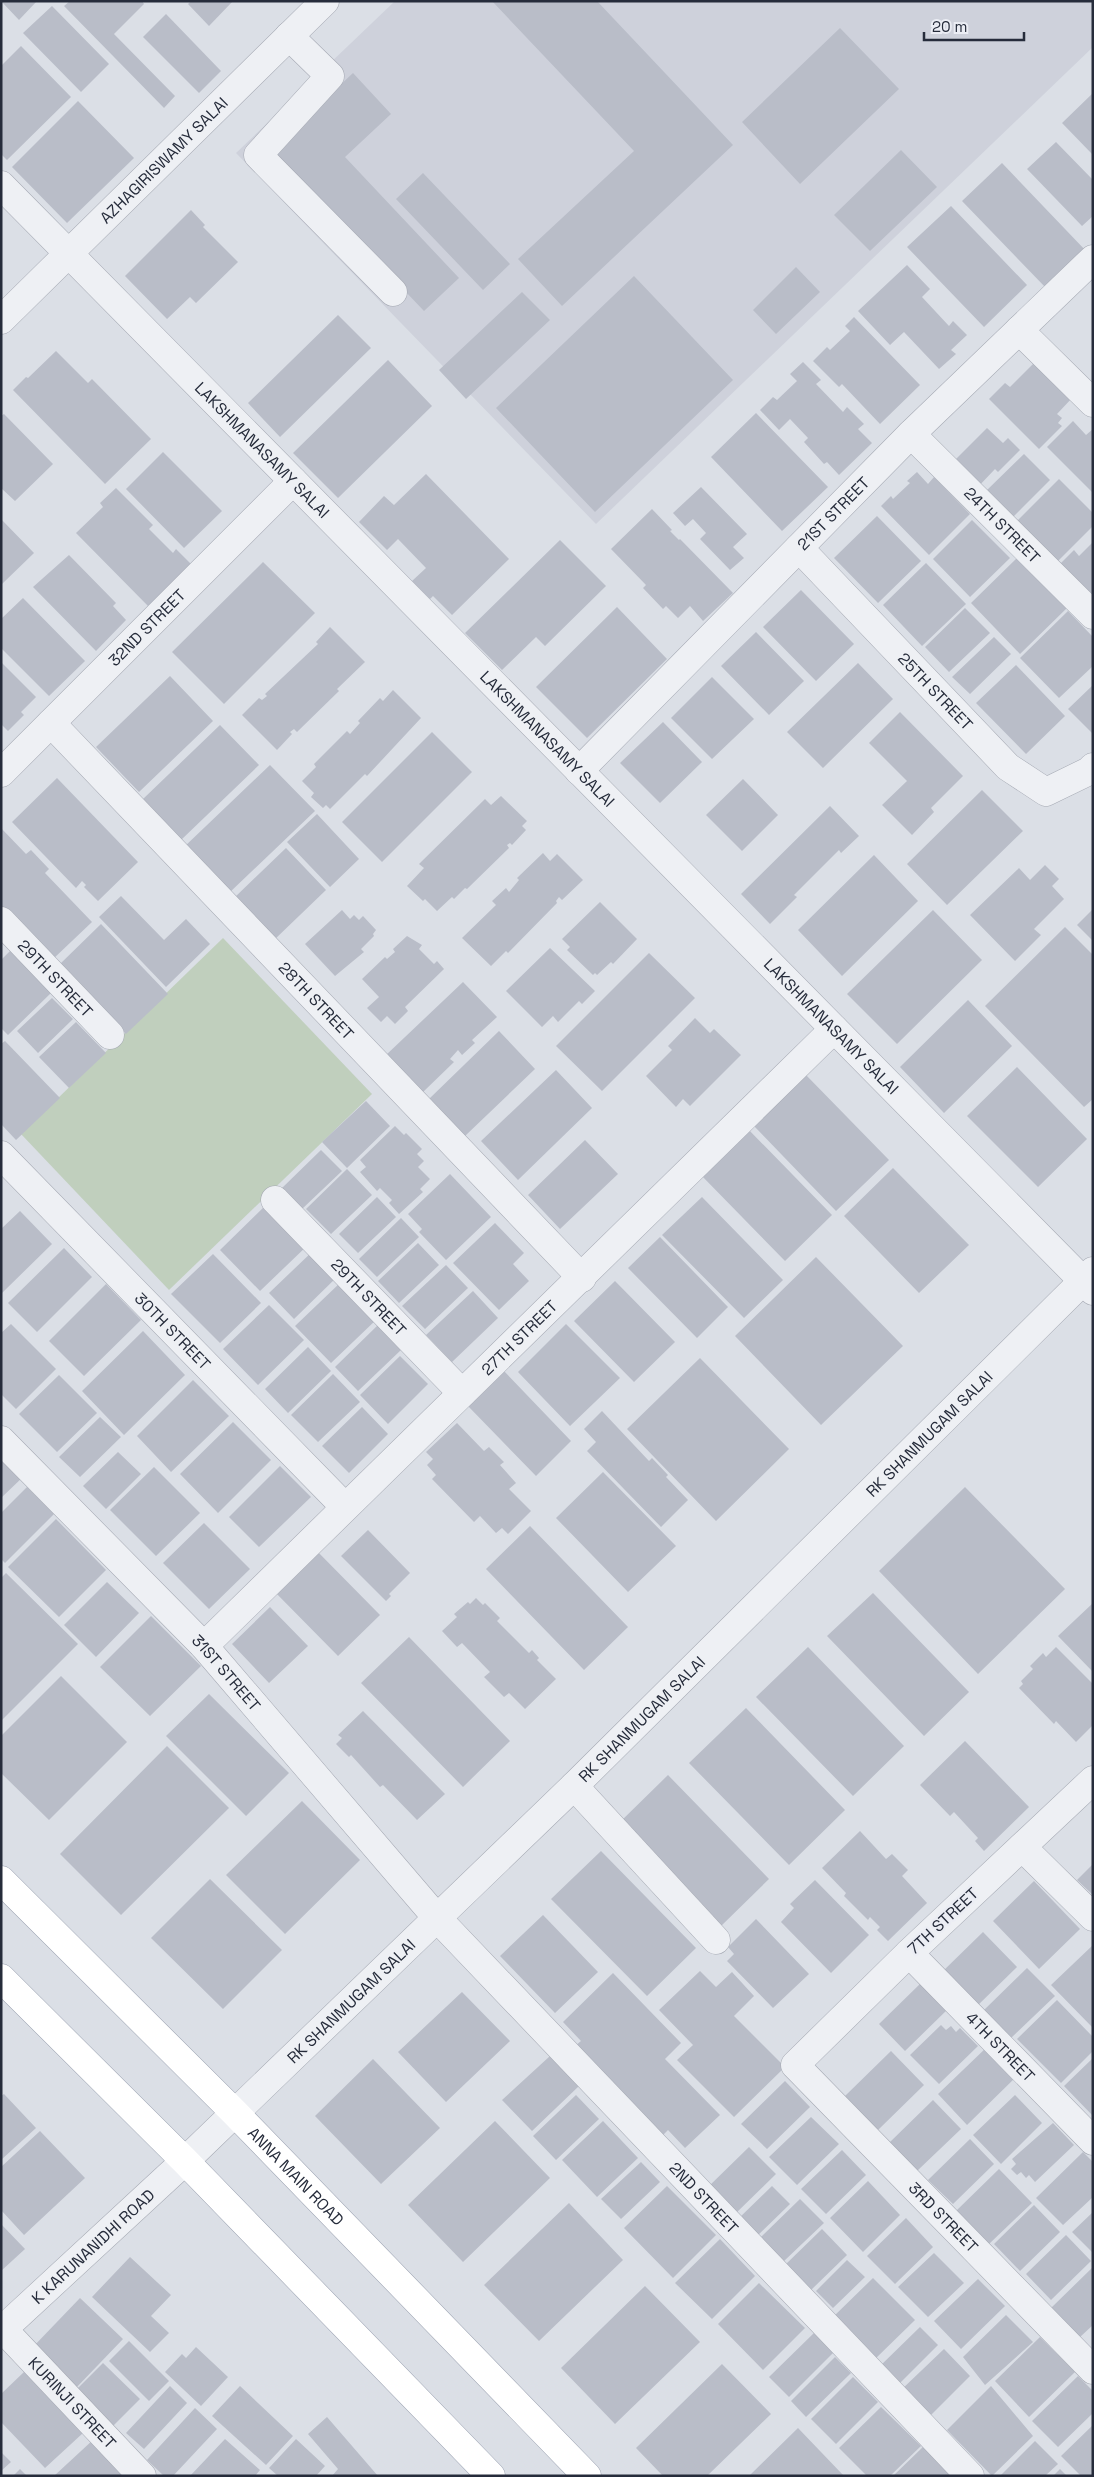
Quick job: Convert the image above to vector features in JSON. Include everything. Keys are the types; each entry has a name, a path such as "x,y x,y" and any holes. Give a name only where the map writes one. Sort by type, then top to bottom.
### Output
{"main road":[{"name":"ANNA MAIN ROAD","path":"1,1880 235,2113 587,2476"},
{"path":"1,1978 185,2161 491,2476"}],"street":[{"name":"AZHAGIRISWAMY SALAI","path":"1,320 324,1"},
{"path":"289,36 330,76 258,155 393,292"},
{"name":"LAKSHMANASAMY SALAI","path":"1,185 834,1029 1090,1281"},
{"name":"21ST STREET","path":"579,771 911,434 1093,259"},
{"path":"1019,330 1093,403"},
{"name":"24TH STREET","path":"911,434 1093,615"},
{"name":"32ND STREET","path":"1,773 293,481"},
{"name":"25TH STREET","path":"798,548 1008,767 1046,792 1091,770"},
{"name":"28TH STREET","path":"51,723 582,1278"},
{"name":"29TH STREET","path":"1,921 110,1035"},
{"name":"27TH STREET","path":"204,1646 344,1506 582,1278 834,1029"},
{"name":"30TH STREET","path":"1,1154 344,1506"},
{"name":"29TH STREET","path":"275,1200 462,1393"},
{"name":"RK SHANMUGAM SALAI","path":"185,2161 574,1786 1090,1281"},
{"name":"31ST STREET","path":"1,1440 204,1646 437,1918"},
{"name":"7TH STREET","path":"795,2065 909,1953 1093,1780"},
{"path":"574,1786 716,1940"},
{"path":"1022,1847 1093,1916"},
{"name":"2ND STREET","path":"437,1918 970,2476"},
{"name":"4TH STREET","path":"909,1953 1093,2141"},
{"name":"3RD STREET","path":"795,2065 1093,2370"},
{"name":"K KARUNANIDHI ROAD","path":"2,2329 185,2161"},
{"name":"KURINJI STREET","path":"2,2329 142,2476"}],"shaded area":[{"path":"395,1 1093,1 1093,47 596,524 236,153"}],"green space":[{"path":"223,938 372,1094 169,1290 21,1134"}],"building":[{"path":"1,1 37,1 19,20"},
{"path":"70,1 142,1 144,4 114,34 175,96 164,108 64,6"},
{"path":"191,1 233,1 209,26 188,4"},
{"path":"492,1 597,1 733,145 562,306 518,259 634,151"},
{"path":"52,6 109,64 81,92 23,33"},
{"path":"166,14 221,71 199,93 143,37"},
{"path":"840,28 899,89 800,184 742,122"},
{"path":"21,46 71,97 7,160 1,154 1,66"},
{"path":"353,73 391,114 345,157 459,278 424,311 271,150"},
{"path":"1093,93 1093,155 1062,123"},
{"path":"78,101 134,158 67,223 12,167"},
{"path":"1056,142 1093,180 1093,216 1082,226 1027,169"},
{"path":"901,150 937,187 870,251 834,215"},
{"path":"1002,163 1087,252 1047,289 962,201"},
{"path":"423,173 510,264 483,290 396,199"},
{"path":"951,206 1027,285 984,327 907,247"},
{"path":"191,210 205,225 203,227 238,262 196,303 190,297 167,319 125,276"},
{"path":"907,265 930,289 922,297 949,326 953,321 967,335 951,350 956,354 939,369 904,332 890,345 858,311"},
{"path":"796,267 820,292 776,334 753,310"},
{"path":"634,276 733,380 595,512 496,408"},
{"path":"522,292 550,320 466,399 439,370"},
{"path":"338,315 371,348 280,437 248,403"},
{"path":"854,317 920,385 880,424 842,384 839,387 813,361 827,347 830,350 850,331 845,326"},
{"path":"56,351 88,383 92,379 151,439 105,484 13,390"},
{"path":"388,360 432,406 338,498 293,453"},
{"path":"1037,360 1073,397 1057,414 1062,418 1058,423 1062,426 1039,449 989,399 1005,383 1010,387"},
{"path":"803,362 821,380 816,384 843,412 847,407 864,424 858,429 872,443 839,475 827,462 824,464 804,442 808,438 790,419 779,430 760,410 773,397 777,400 797,381 790,374"},
{"path":"756,413 828,487 782,531 711,457"},
{"path":"4,414 53,464 15,501 1,488 1,416"},
{"path":"1073,421 1086,435 1093,429 1093,493 1047,447"},
{"path":"987,428 1003,443 1008,438 1020,450 998,472 995,469 977,488 952,463"},
{"path":"163,452 222,511 184,548 126,489"},
{"path":"1024,454 1050,480 1012,518 985,492"},
{"path":"917,472 928,484 934,477 970,514 929,555 881,506 891,496 893,499 910,483 907,481"},
{"path":"426,474 509,559 452,615 433,596 430,599 412,581 426,568 398,539 387,550 359,522 384,496 394,505"},
{"path":"1059,479 1093,513 1093,526 1055,564 1014,524"},
{"path":"701,487 747,534 733,547 744,558 730,570 700,539 706,533 693,519 685,526 673,513"},
{"path":"116,488 153,525 149,529 173,553 176,549 191,564 148,606 76,533 103,507 100,503"},
{"path":"652,509 672,530 670,531 733,593 703,621 690,606 678,618 666,606 663,609 643,588 646,585 611,549"},
{"path":"877,516 921,561 878,603 834,558"},
{"path":"1,519 34,553 1,585"},
{"path":"972,520 1010,558 970,597 933,559"},
{"path":"560,540 606,586 545,646 536,637 502,670 465,633"},
{"path":"1093,542 1093,594 1090,592 1087,596 1057,567 1074,550 1079,556"},
{"path":"69,555 116,603 113,606 126,620 96,651 33,587"},
{"path":"1018,557 1068,607 1020,654 971,603"},
{"path":"263,562 315,613 224,704 172,652"},
{"path":"926,563 966,604 922,646 883,605"},
{"path":"801,590 854,644 816,681 763,627"},
{"path":"23,598 85,661 49,696 1,648 1,619"},
{"path":"617,607 667,659 587,738 536,687"},
{"path":"965,608 990,633 949,672 925,647"},
{"path":"1068,611 1093,637 1093,666 1059,698 1020,658"},
{"path":"330,627 365,662 337,689 339,691 297,732 294,729 290,732 292,734 277,750 242,715 259,698 262,700 267,696 265,694 318,644 316,642"},
{"path":"756,632 804,681 769,715 721,666"},
{"path":"994,637 1011,654 970,694 952,677"},
{"path":"1,662 36,697 21,712 24,715 8,731 1,724"},
{"path":"858,663 893,699 823,768 787,732"},
{"path":"1016,665 1065,716 1026,754 976,703"},
{"path":"170,676 213,721 139,792 96,747"},
{"path":"712,677 754,719 712,759 671,718"},
{"path":"1093,685 1093,734 1068,709"},
{"path":"393,690 421,718 367,776 365,774 330,809 326,805 323,808 311,797 314,793 302,781 316,767 314,764 347,731 350,734 360,723 358,721 380,698 383,701"},
{"path":"900,712 963,776 931,808 934,812 912,835 882,805 907,781 869,743"},
{"path":"663,722 702,762 660,803 620,763"},
{"path":"220,725 259,765 181,840 143,799"},
{"path":"432,732 472,772 382,862 342,822"},
{"path":"270,765 315,811 228,894 183,848"},
{"path":"57,778 138,862 98,901 84,887 86,885 82,881 76,888 12,822"},
{"path":"743,779 778,815 742,851 706,815"},
{"path":"982,790 1023,831 947,905 907,864"},
{"path":"501,796 527,821 522,826 526,830 512,845 510,843 507,845 509,848 467,889 465,888 454,899 452,897 437,911 425,899 423,901 407,886 424,868 419,864 485,799 491,805"},
{"path":"830,806 859,836 841,853 839,850 794,895 797,897 770,924 741,894"},
{"path":"317,814 359,859 330,887 287,842"},
{"path":"1,828 26,854 31,850 49,869 45,873 92,922 52,960 1,917"},
{"path":"286,848 326,890 273,941 233,899"},
{"path":"543,853 550,861 557,854 583,880 562,900 559,897 556,901 557,903 508,953 506,951 491,966 462,938 496,905 492,901 506,888 509,892 519,880 517,878"},
{"path":"874,855 918,901 842,976 798,930"},
{"path":"1045,865 1059,879 1052,886 1064,899 1034,929 1041,935 1015,961 970,915 1019,868 1030,880"},
{"path":"121,896 164,940 186,919 210,944 166,987 99,917"},
{"path":"600,902 637,939 613,964 611,962 597,975 595,973 593,975 567,950 570,947 562,939"},
{"path":"1093,909 1093,941 1077,925"},
{"path":"342,910 350,919 354,915 359,920 363,916 376,930 373,934 374,936 361,949 364,952 335,976 305,944"},
{"path":"933,910 982,960 897,1044 847,994"},
{"path":"101,924 168,994 126,1034 60,964"},
{"path":"1065,927 1093,955 1093,1099 1084,1107 985,1006"},
{"path":"407,936 422,945 419,949 434,964 437,961 444,969 405,1007 408,1011 395,1024 387,1016 381,1022 367,1008 379,997 362,979 385,957 387,959 395,952 393,949"},
{"path":"550,948 595,991 582,1004 579,1001 558,1022 553,1016 542,1027 506,991"},
{"path":"11,950 52,992 8,1035 1,1028 1,960"},
{"path":"649,953 695,998 602,1091 556,1046"},
{"path":"463,982 497,1017 472,1040 475,1043 462,1055 458,1050 450,1059 454,1062 421,1094 385,1056"},
{"path":"52,998 73,1019 38,1053 17,1031"},
{"path":"968,1000 1012,1046 944,1113 900,1067"},
{"path":"695,1018 710,1033 714,1029 741,1055 690,1106 683,1099 676,1107 646,1076 672,1050 668,1046"},
{"path":"76,1022 106,1053 69,1088 39,1057"},
{"path":"499,1031 535,1069 465,1136 429,1099"},
{"path":"5,1041 60,1098 16,1140 1,1124 1,1044"},
{"path":"1017,1067 1087,1139 1038,1187 967,1116"},
{"path":"556,1070 592,1108 518,1180 481,1141"},
{"path":"806,1075 889,1160 836,1211 754,1126"},
{"path":"366,1101 390,1126 347,1168 322,1142"},
{"path":"395,1126 404,1135 406,1133 422,1149 417,1154 424,1161 418,1167 430,1179 420,1189 423,1192 399,1214 389,1203 392,1200 380,1188 377,1191 360,1172 366,1167 360,1160"},
{"path":"747,1128 832,1215 785,1261 700,1174"},
{"path":"585,1140 618,1174 560,1229 528,1195"},
{"path":"321,1150 342,1171 302,1209 282,1188"},
{"path":"893,1168 969,1245 919,1293 844,1216"},
{"path":"347,1169 372,1195 331,1234 306,1209"},
{"path":"450,1174 491,1217 446,1260 419,1232 422,1229 408,1214"},
{"path":"377,1197 396,1217 358,1253 339,1234"},
{"path":"702,1197 783,1280 744,1318 662,1235"},
{"path":"269,1202 309,1244 260,1291 220,1250"},
{"path":"20,1211 52,1244 1,1294 1,1229"},
{"path":"401,1218 419,1237 377,1277 359,1259"},
{"path":"495,1223 524,1253 513,1264 529,1281 499,1310 453,1263"},
{"path":"660,1237 728,1307 697,1338 628,1268"},
{"path":"418,1243 439,1265 399,1303 378,1281"},
{"path":"64,1248 92,1277 37,1332 8,1303"},
{"path":"314,1250 339,1275 294,1319 269,1293"},
{"path":"213,1254 261,1303 220,1343 171,1294"},
{"path":"816,1257 903,1346 821,1425 735,1336"},
{"path":"446,1265 468,1288 425,1329 402,1306"},
{"path":"615,1281 675,1342 634,1382 574,1321"},
{"path":"341,1282 377,1319 331,1363 295,1326"},
{"path":"106,1284 141,1320 84,1376 49,1341"},
{"path":"473,1291 498,1318 452,1362 426,1335"},
{"path":"269,1305 304,1340 258,1385 223,1349"},
{"path":"11,1324 56,1369 16,1409 1,1394 1,1333"},
{"path":"566,1324 620,1378 570,1426 518,1372"},
{"path":"378,1325 401,1350 358,1391 335,1367"},
{"path":"143,1331 185,1375 124,1435 82,1391"},
{"path":"308,1347 331,1371 288,1413 265,1389"},
{"path":"400,1356 428,1384 388,1424 360,1395"},
{"path":"700,1358 789,1449 716,1521 627,1429"},
{"path":"503,1370 571,1441 536,1476 467,1405"},
{"path":"333,1374 360,1402 318,1442 291,1415"},
{"path":"59,1375 97,1413 57,1452 19,1414"},
{"path":"193,1380 229,1416 171,1472 137,1436"},
{"path":"362,1407 388,1434 349,1473 322,1446"},
{"path":"602,1411 649,1461 652,1458 668,1475 666,1477 688,1500 661,1527 587,1451 596,1442 584,1429"},
{"path":"100,1417 121,1437 80,1477 59,1457"},
{"path":"233,1422 271,1460 218,1513 180,1474"},
{"path":"457,1423 484,1451 489,1447 504,1462 500,1465 516,1483 509,1489 531,1511 508,1534 502,1528 496,1533 480,1516 474,1522 432,1479 436,1475 427,1465 433,1459 426,1452"},
{"path":"118,1452 141,1474 106,1509 83,1486"},
{"path":"1,1453 24,1476 1,1498"},
{"path":"280,1466 311,1497 259,1547 229,1517"},
{"path":"154,1467 200,1513 156,1556 110,1510"},
{"path":"603,1472 676,1546 628,1592 556,1518"},
{"path":"27,1487 54,1514 5,1563 1,1559 1,1513"},
{"path":"965,1487 1065,1589 978,1674 879,1571"},
{"path":"56,1519 106,1570 59,1617 8,1567"},
{"path":"204,1523 250,1569 209,1609 163,1563"},
{"path":"530,1526 628,1627 584,1670 486,1569"},
{"path":"368,1530 410,1573 389,1594 391,1596 386,1601 341,1556"},
{"path":"313,1547 380,1615 338,1656 271,1588"},
{"path":"6,1573 78,1644 1,1721 1,1578"},
{"path":"107,1582 139,1613 96,1657 64,1625"},
{"path":"873,1593 969,1692 924,1736 827,1636"},
{"path":"476,1598 483,1605 485,1603 500,1618 497,1621 529,1653 532,1650 539,1658 537,1660 556,1679 525,1709 509,1693 504,1697 484,1677 490,1672 462,1643 457,1647 442,1631 457,1617 454,1614"},
{"path":"1093,1603 1093,1672 1058,1636"},
{"path":"270,1607 308,1646 269,1683 232,1644"},
{"path":"151,1616 201,1666 150,1716 100,1667"},
{"path":"409,1637 510,1741 463,1787 361,1683"},
{"path":"808,1647 904,1746 853,1796 756,1697"},
{"path":"1056,1647 1093,1684 1093,1725 1076,1742 1056,1721 1054,1724 1019,1688 1023,1684 1021,1681 1033,1669 1030,1666 1043,1653 1046,1657"},
{"path":"61,1676 127,1742 49,1820 1,1773 1,1736"},
{"path":"209,1694 289,1773 246,1816 166,1736"},
{"path":"746,1708 845,1810 789,1865 689,1763"},
{"path":"363,1711 445,1794 417,1820 383,1785 380,1787 351,1755 349,1757 336,1744 342,1738 338,1735"},
{"path":"965,1741 1029,1807 984,1851 975,1841 978,1838 954,1812 950,1816 920,1785"},
{"path":"167,1746 229,1808 121,1915 60,1854"},
{"path":"668,1775 769,1879 719,1928 618,1824"},
{"path":"302,1801 360,1860 285,1934 226,1875"},
{"path":"860,1831 886,1859 892,1854 908,1870 902,1876 927,1903 888,1941 877,1930 880,1927 870,1917 868,1920 844,1896 846,1893 822,1868"},
{"path":"601,1851 696,1948 647,1996 551,1899"},
{"path":"1093,1864 1093,1895 1077,1880"},
{"path":"210,1879 282,1950 223,2009 151,1938"},
{"path":"815,1880 869,1935 831,1973 781,1922 794,1908 790,1904"},
{"path":"1034,1881 1080,1929 1039,1969 993,1921"},
{"path":"543,1915 598,1972 555,2013 500,1956"},
{"path":"756,1919 809,1974 773,2008 727,1961 734,1954 728,1947"},
{"path":"983,1932 1017,1967 975,2008 941,1973"},
{"path":"1093,1945 1093,2028 1051,1985"},
{"path":"1027,1968 1055,1996 1011,2038 984,2010"},
{"path":"700,1971 716,1987 732,1972 754,1996 734,2016 785,2067 734,2117 677,2060 693,2045 659,2010"},
{"path":"613,1973 681,2043 665,2059 720,2115 685,2148 668,2130 662,2136 575,2046 581,2041 563,2022"},
{"path":"922,1982 948,2009 905,2051 879,2024"},
{"path":"462,1992 510,2041 446,2102 398,2052"},
{"path":"1057,2000 1093,2037 1093,2051 1061,2083 1017,2039"},
{"path":"941,2025 946,2030 951,2026 956,2032 960,2028 978,2046 939,2084 910,2055"},
{"path":"988,2046 1017,2076 967,2125 938,2094"},
{"path":"891,2051 924,2085 878,2130 845,2096"},
{"path":"550,2056 579,2086 532,2131 502,2100"},
{"path":"1093,2058 1093,2116 1064,2086"},
{"path":"373,2059 440,2128 381,2184 315,2116"},
{"path":"785,2081 810,2107 767,2149 741,2124"},
{"path":"4,2094 36,2128 1,2160 1,2096"},
{"path":"576,2095 599,2119 556,2160 533,2136"},
{"path":"1015,2095 1042,2123 1001,2164 973,2135"},
{"path":"933,2100 961,2129 917,2171 889,2143"},
{"path":"811,2117 839,2144 797,2185 769,2157"},
{"path":"495,2121 550,2178 463,2262 408,2205"},
{"path":"603,2121 638,2158 597,2197 562,2160"},
{"path":"1053,2123 1074,2145 1035,2182 1029,2175 1026,2178 1021,2172 1017,2175 1011,2169 1016,2164 1012,2159"},
{"path":"40,2131 85,2178 24,2235 1,2210 1,2167"},
{"path":"970,2139 994,2164 953,2204 928,2180"},
{"path":"749,2147 776,2174 733,2216 706,2189"},
{"path":"842,2150 866,2175 826,2214 801,2189"},
{"path":"1083,2152 1093,2162 1093,2197 1063,2225 1036,2198"},
{"path":"641,2162 660,2182 621,2219 601,2199"},
{"path":"999,2169 1032,2203 989,2244 956,2211"},
{"path":"868,2181 900,2215 863,2252 830,2218"},
{"path":"667,2186 716,2235 673,2278 624,2228"},
{"path":"772,2186 790,2204 755,2238 737,2220"},
{"path":"800,2199 824,2223 783,2262 760,2238"},
{"path":"569,2203 623,2260 539,2341 484,2285"},
{"path":"1034,2205 1060,2232 1020,2271 994,2244"},
{"path":"1093,2212 1093,2253 1072,2232"},
{"path":"906,2218 933,2247 895,2284 867,2256"},
{"path":"1,2224 25,2249 1,2271"},
{"path":"822,2229 847,2255 810,2291 785,2265"},
{"path":"1066,2235 1091,2261 1051,2300 1026,2274"},
{"path":"720,2239 755,2276 712,2319 675,2283"},
{"path":"934,2253 964,2283 928,2317 898,2287"},
{"path":"130,2257 171,2295 151,2316 169,2333 150,2352 92,2297"},
{"path":"847,2260 865,2277 833,2308 816,2291"},
{"path":"1093,2267 1093,2325 1080,2337 1051,2308"},
{"path":"873,2278 915,2320 873,2361 831,2319"},
{"path":"978,2279 1005,2306 961,2349 934,2321"},
{"path":"759,2283 805,2328 763,2370 718,2324"},
{"path":"645,2286 700,2342 615,2424 561,2368"},
{"path":"80,2298 123,2339 75,2389 32,2348"},
{"path":"1006,2315 1033,2342 985,2385 963,2357"},
{"path":"920,2327 938,2345 897,2386 878,2368"},
{"path":"816,2331 835,2351 789,2397 769,2377"},
{"path":"1040,2337 1075,2372 1029,2417 995,2381"},
{"path":"129,2341 169,2381 149,2401 109,2361"},
{"path":"196,2347 228,2377 201,2406 165,2372 182,2354 186,2358"},
{"path":"944,2349 970,2376 928,2418 900,2391"},
{"path":"835,2357 851,2373 806,2417 791,2401"},
{"path":"103,2363 140,2399 113,2426 76,2390"},
{"path":"722,2364 771,2414 707,2476 663,2476 636,2448"},
{"path":"24,2372 83,2433 45,2468 1,2422 1,2394"},
{"path":"1078,2376 1093,2391 1093,2413 1058,2447 1032,2421"},
{"path":"853,2377 878,2402 836,2444 811,2419"},
{"path":"170,2386 187,2403 144,2449 126,2433"},
{"path":"240,2386 293,2436 266,2465 212,2416"},
{"path":"991,2386 1033,2436 992,2476 947,2430"},
{"path":"881,2407 921,2446 890,2476 867,2476 839,2448"},
{"path":"195,2408 217,2429 173,2476 164,2476 147,2460"},
{"path":"327,2417 378,2476 332,2476 338,2469 308,2434"},
{"path":"1093,2425 1093,2476 1081,2476 1061,2456"},
{"path":"798,2428 844,2476 749,2476"},
{"path":"94,2439 128,2476 54,2476"},
{"path":"225,2439 260,2470 255,2476 190,2476"},
{"path":"296,2439 325,2466 316,2476 278,2476 269,2468"},
{"path":"1035,2441 1058,2464 1045,2476 1000,2476"},
{"path":"924,2446 950,2473 947,2476 893,2476"},
{"path":"1,2452 11,2462 1,2471"},
{"path":"20,2469 27,2476 13,2476"},
{"path":"1060,2469 1067,2476 1053,2476"}]}
